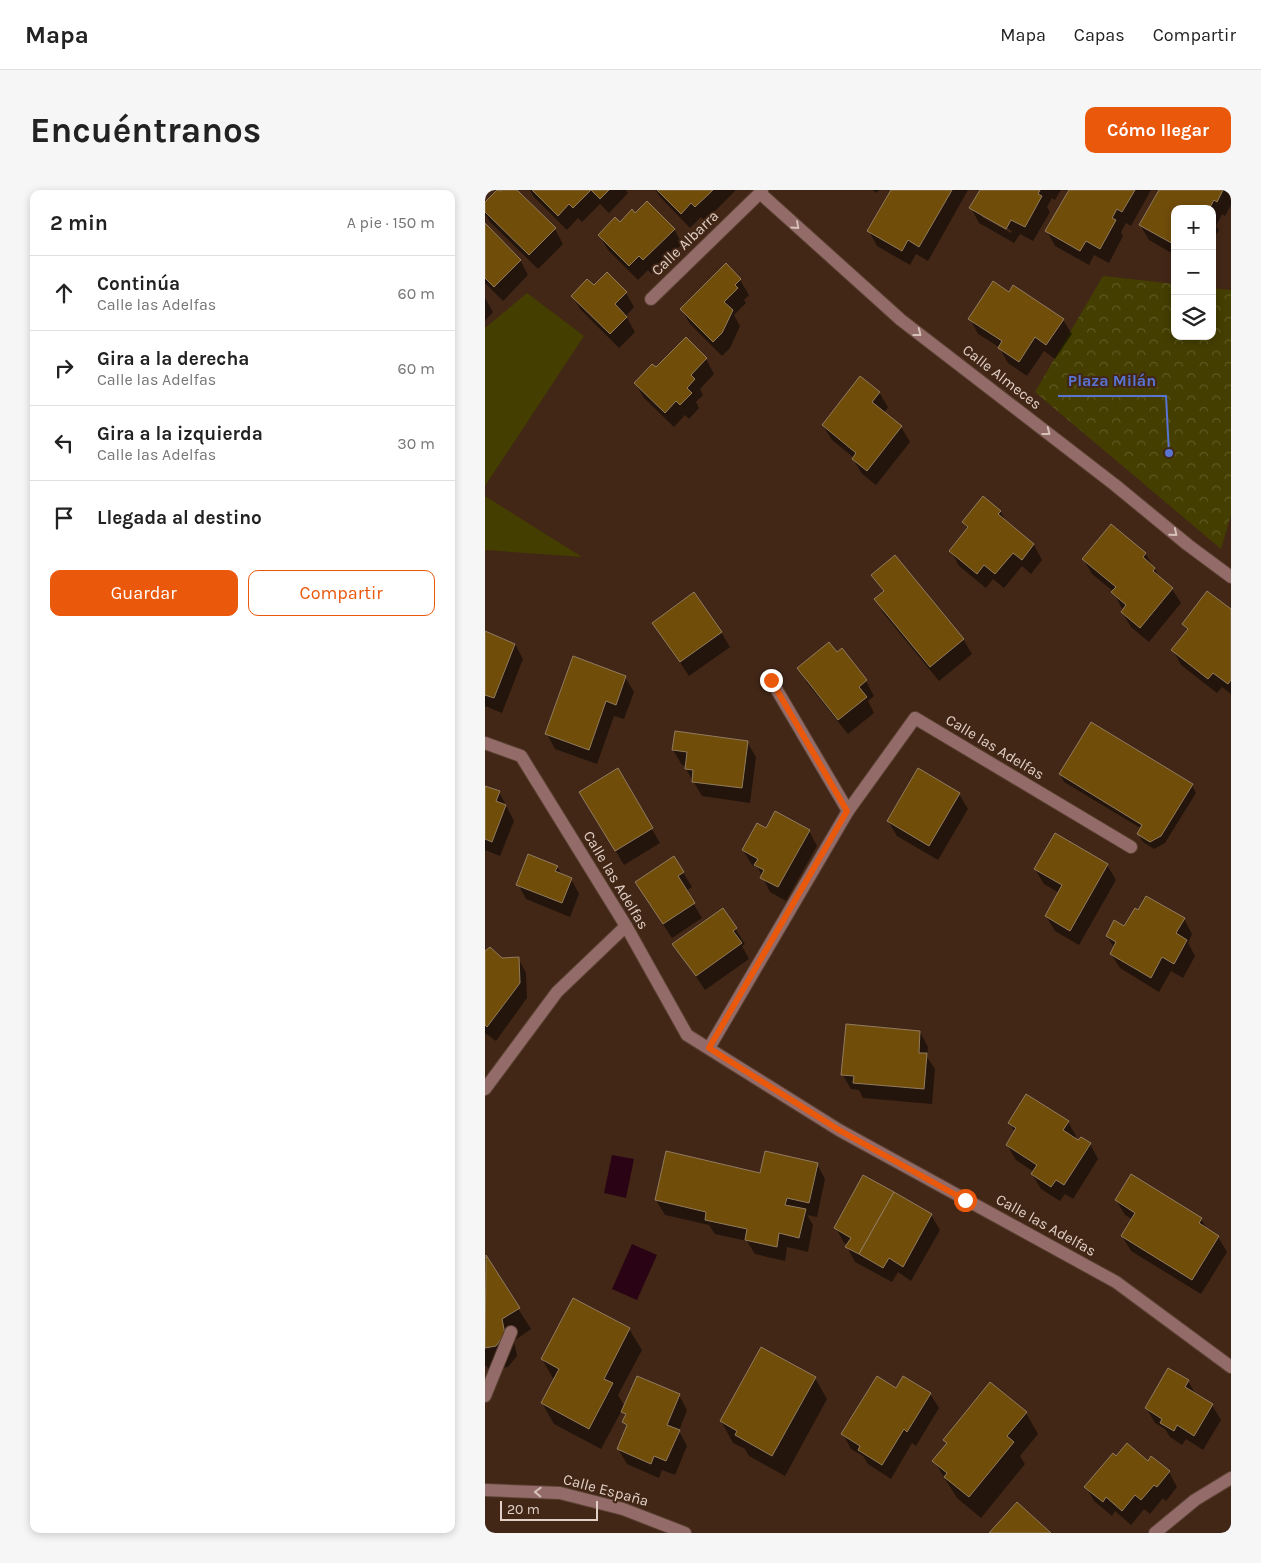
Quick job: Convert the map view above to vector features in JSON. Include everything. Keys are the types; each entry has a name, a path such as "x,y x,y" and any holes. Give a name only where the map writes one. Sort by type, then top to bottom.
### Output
{"street":[{"name":"Calle Albarra","path":"651,299 761,192"},
{"name":"Calle Almeces","path":"761,192 901,320 1231,577"},
{"path":"771,680 847,811"},
{"name":"Calle las Adelfas","path":"709,1048 847,811 915,718 1131,846"},
{"name":"Calle las Adelfas","path":"485,743 521,756 626,926 687,1035 839,1130 1115,1282 1231,1367"},
{"path":"485,1089 557,992 626,926"},
{"path":"485,1396 511,1332"},
{"path":"1155,1533 1195,1500 1231,1478"},
{"name":"Calle España","path":"485,1490 560,1492 623,1509 685,1533"}],"green space":[{"path":"1103,276 1171,284 1171,340 1216,340 1216,288 1231,290 1231,515 1221,549 1035,392"},
{"path":"527,293 584,336 485,486 485,328"},
{"path":"485,496 582,557 485,550"}],"shaded area":[{"path":"612,1155 634,1159 626,1198 604,1193"},
{"path":"632,1244 657,1255 637,1300 612,1289"}],"building":[{"path":"497,190 517,190 556,228 529,255 485,212 485,202"},
{"path":"532,190 591,190 573,208 569,204 558,216"},
{"path":"591,190 609,190 600,199"},
{"path":"657,190 713,190 695,207 691,203 681,214"},
{"path":"891,190 952,190 919,247 908,240 902,251 867,231"},
{"path":"980,190 1040,190 1038,194 1042,196 1025,227 1011,220 1006,229 969,208"},
{"path":"1069,190 1135,190 1122,212 1117,209 1112,218 1116,220 1100,249 1086,241 1080,251 1045,231"},
{"path":"1159,190 1223,190 1217,202 1214,200 1211,205 1171,205 1171,243 1139,225"},
{"path":"647,201 675,229 643,260 639,256 629,266 598,235 615,217 620,222 632,209 635,213"},
{"path":"485,223 521,260 494,287 485,278"},
{"path":"726,263 741,279 735,285 738,288 724,302 733,310 722,333 713,342 680,309"},
{"path":"607,272 627,292 615,304 627,317 610,334 571,296 587,279 594,285"},
{"path":"993,281 1009,292 1013,285 1064,319 1046,345 1035,337 1019,362 998,348 1002,341 968,319"},
{"path":"686,337 707,358 691,375 695,379 687,388 692,393 680,405 676,401 665,413 634,383 652,364 656,367"},
{"path":"860,376 880,392 872,402 902,426 867,471 852,459 856,453 822,425"},
{"path":"983,496 1001,511 998,514 1034,544 1022,560 1013,553 995,574 984,565 977,574 949,551 968,527 962,522"},
{"path":"1111,524 1146,553 1143,557 1155,568 1153,571 1173,588 1140,628 1121,612 1126,605 1111,592 1116,587 1082,559"},
{"path":"895,555 964,639 930,667 874,599 884,591 871,575"},
{"path":"1207,591 1231,609 1231,680 1228,684 1213,673 1208,679 1171,650 1188,629 1182,624"},
{"path":"694,592 722,632 680,662 652,623"},
{"path":"485,631 515,644 494,698 485,695"},
{"path":"829,642 837,652 842,648 867,680 859,687 867,697 838,720 797,668"},
{"path":"573,656 626,676 616,705 606,701 589,750 545,734"},
{"path":"1091,722 1193,784 1161,836 1150,842 1137,834 1142,825 1059,774"},
{"path":"675,731 748,741 742,788 692,782 693,770 685,769 687,752 672,750"},
{"path":"618,768 653,828 615,851 579,792"},
{"path":"918,768 960,793 929,846 887,821"},
{"path":"485,786 500,791 496,801 506,805 492,842 485,839"},
{"path":"775,811 810,830 778,887 760,878 764,870 754,865 758,859 742,850 757,823 766,828"},
{"path":"1055,833 1108,864 1070,931 1045,916 1062,885 1034,869"},
{"path":"528,854 558,866 555,871 572,878 562,903 516,885"},
{"path":"674,856 684,872 678,876 695,903 663,924 635,882"},
{"path":"1146,896 1185,918 1176,933 1187,940 1174,964 1162,957 1151,978 1110,954 1116,942 1106,936 1114,920 1124,926 1135,908 1138,910"},
{"path":"723,908 737,928 733,931 742,943 696,976 672,944"},
{"path":"490,947 502,958 519,957 520,983 487,1027 485,1025 485,951"},
{"path":"846,1024 920,1031 919,1053 927,1053 924,1089 853,1083 854,1076 841,1075"},
{"path":"1026,1094 1069,1121 1063,1130 1078,1140 1081,1137 1091,1143 1064,1185 1056,1180 1051,1187 1031,1174 1037,1165 1006,1145 1016,1128 1008,1123"},
{"path":"666,1151 760,1173 765,1151 818,1163 809,1203 787,1198 785,1205 806,1209 799,1238 779,1233 777,1247 745,1240 747,1229 705,1220 706,1212 655,1200"},
{"path":"1131,1174 1202,1218 1199,1223 1219,1236 1192,1280 1121,1236 1135,1213 1115,1200"},
{"path":"863,1175 894,1192 859,1254 845,1247 851,1238 834,1228"},
{"path":"894,1192 932,1214 903,1267 889,1258 883,1268 859,1254"},
{"path":"486,1255 520,1308 502,1319 505,1334 496,1346 485,1348"},
{"path":"573,1298 630,1328 604,1379 613,1383 589,1429 541,1403 559,1369 541,1359"},
{"path":"761,1347 816,1377 772,1456 735,1435 737,1431 720,1421"},
{"path":"1168,1368 1189,1380 1185,1387 1213,1404 1194,1436 1177,1425 1174,1431 1160,1423 1162,1419 1145,1408"},
{"path":"637,1376 680,1394 667,1425 680,1430 666,1461 654,1456 651,1464 617,1449 627,1425 622,1422 626,1414 621,1412"},
{"path":"877,1376 896,1388 903,1376 931,1393 907,1432 904,1429 882,1465 858,1450 860,1446 841,1434"},
{"path":"990,1382 1027,1412 1007,1436 1014,1442 969,1497 944,1477 947,1473 932,1461 947,1443 943,1440"},
{"path":"1127,1443 1148,1461 1151,1456 1170,1471 1157,1487 1154,1485 1141,1500 1135,1495 1122,1511 1106,1497 1103,1502 1084,1487 1113,1453 1116,1456"},
{"path":"1017,1502 1051,1533 989,1533"}],"place":[{"name":"Plaza Milán","path":"1169,453"}],"route":[{"path":"771,680 847,811 709,1048 839,1130 965,1200"}]}
